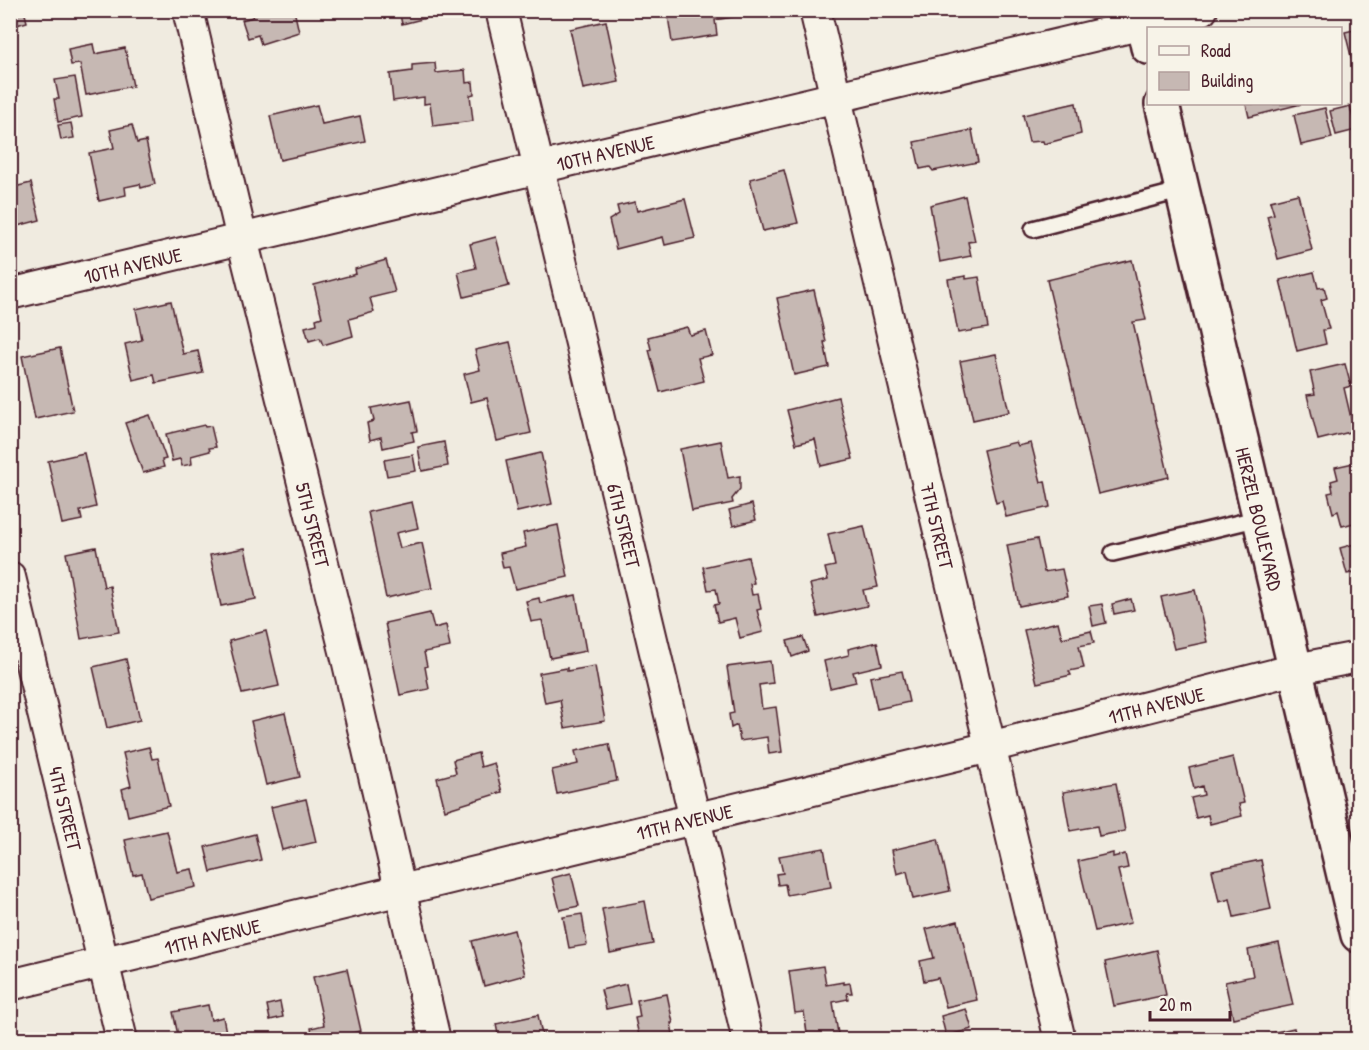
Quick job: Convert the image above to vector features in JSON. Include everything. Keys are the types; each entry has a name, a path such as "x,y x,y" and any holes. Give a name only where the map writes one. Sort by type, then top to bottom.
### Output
{"street":[{"name":"5TH STREET","path":"188,10 242,239 347,659 435,1040"},
{"name":"6TH STREET","path":"501,10 748,1040"},
{"name":"7TH STREET","path":"815,10 1060,1040"},
{"name":"10TH AVENUE","path":"10,294 836,97 1144,27 1202,10"},
{"name":"HERZEL BOULEVARD","path":"1162,105 1359,935"},
{"name":"4TH STREET","path":"10,577 123,1040"},
{"name":"11TH AVENUE","path":"10,985 990,747 1296,669 1359,657"}],"lane":[{"path":"1034,229 1183,190"},
{"path":"1113,553 1260,518"}],"building":[{"path":"24,10 27,22 13,26 10,12"},
{"path":"294,10 299,32 261,44 258,35 248,38 242,20 253,17 251,11"},
{"path":"399,10 428,10 430,17 402,24"},
{"path":"667,10 732,10 733,17 715,20 717,35 672,42"},
{"path":"606,21 619,82 583,89 570,29"},
{"path":"1358,29 1358,67 1354,68 1345,32"},
{"path":"93,44 95,54 125,48 133,86 86,95 80,64 71,65 68,49"},
{"path":"435,63 436,73 465,70 466,83 473,82 474,94 470,95 473,121 433,126 430,103 424,104 424,97 393,101 390,74 412,71 412,65"},
{"path":"75,77 82,117 58,122 54,99 59,99 55,80"},
{"path":"1076,103 1081,134 1044,144 1043,141 1029,142 1023,115"},
{"path":"317,105 322,124 360,116 365,141 280,160 270,116"},
{"path":"1246,105 1297,105 1249,117"},
{"path":"1350,106 1356,130 1336,135 1330,111"},
{"path":"1325,108 1332,138 1301,145 1294,115"},
{"path":"71,123 74,138 61,140 58,125"},
{"path":"132,125 137,143 146,141 155,184 141,188 140,184 125,187 126,195 99,201 89,153 114,148 110,130"},
{"path":"972,130 978,162 933,171 930,167 920,169 914,142"},
{"path":"784,170 798,223 763,231 750,179"},
{"path":"31,183 40,220 10,228 10,188"},
{"path":"1298,194 1312,250 1278,259 1267,216 1274,214 1270,201"},
{"path":"965,196 975,241 968,242 971,256 940,262 930,205"},
{"path":"685,199 695,238 665,245 663,237 616,249 609,220 619,214 617,206 635,202 637,211"},
{"path":"496,237 509,286 464,297 458,272 476,268 470,244"},
{"path":"386,260 395,292 370,298 374,312 349,319 353,336 323,345 320,338 309,341 305,327 317,324 316,319 322,317 314,285 356,274 355,269"},
{"path":"1132,260 1146,320 1133,322 1169,477 1098,494 1047,280"},
{"path":"1314,272 1318,288 1324,287 1327,298 1321,300 1329,329 1323,330 1326,344 1297,351 1280,280"},
{"path":"966,276 966,279 979,277 988,328 958,333 948,279"},
{"path":"814,290 826,342 824,342 829,367 794,375 777,298"},
{"path":"171,301 183,354 198,351 203,373 156,383 154,375 133,380 125,344 142,340 136,309"},
{"path":"687,327 690,335 706,331 712,355 698,358 704,381 660,392 648,337"},
{"path":"510,342 531,433 497,441 487,398 471,402 464,374 480,370 475,350"},
{"path":"60,348 73,411 35,419 22,356"},
{"path":"996,354 1009,412 973,420 960,361"},
{"path":"1345,364 1351,386 1344,388 1354,431 1318,440 1307,395 1315,394 1310,372"},
{"path":"838,397 853,459 821,466 815,439 796,444 787,410"},
{"path":"411,400 417,431 412,432 414,441 383,448 381,437 370,440 367,423 374,421 371,408"},
{"path":"150,415 166,459 162,460 164,467 143,473 125,423"},
{"path":"204,425 205,427 211,426 216,447 191,456 192,464 182,466 180,459 172,461 166,434"},
{"path":"721,441 728,478 740,476 740,489 732,499 733,503 692,511 680,449"},
{"path":"444,442 448,466 422,471 418,447"},
{"path":"1016,442 1018,446 1031,443 1041,482 1045,481 1050,507 1006,517 1002,501 996,503 983,450"},
{"path":"84,453 96,507 80,511 82,520 62,524 48,461"},
{"path":"541,453 552,504 517,512 506,461"},
{"path":"413,455 416,471 387,476 384,460"},
{"path":"1358,462 1358,522 1342,526 1338,511 1333,513 1328,493 1333,492 1331,481 1338,479 1335,467"},
{"path":"412,502 418,528 396,533 400,548 422,543 432,588 386,598 368,512"},
{"path":"752,504 756,520 733,526 729,510"},
{"path":"558,525 568,577 515,589 509,567 503,568 500,553 526,547 523,533"},
{"path":"864,526 878,587 863,590 867,606 818,617 810,584 828,580 825,568 835,566 828,534"},
{"path":"1037,539 1044,572 1062,569 1068,596 1019,606 1007,545"},
{"path":"1358,543 1358,591 1353,573 1347,574 1340,548"},
{"path":"96,547 104,587 110,586 119,632 81,639 66,553"},
{"path":"245,548 256,599 221,606 210,555"},
{"path":"748,557 754,583 750,584 752,595 758,594 761,609 757,610 763,632 740,638 735,618 718,622 714,605 719,604 716,589 708,590 703,567"},
{"path":"1195,590 1207,642 1174,649 1161,597"},
{"path":"576,595 586,651 550,658 542,620 531,622 526,601 539,598 540,603"},
{"path":"1131,599 1134,610 1114,614 1112,604"},
{"path":"1102,604 1106,623 1093,626 1089,606"},
{"path":"430,613 434,628 446,625 450,647 424,652 429,689 400,695 385,623"},
{"path":"1058,622 1062,638 1091,631 1094,643 1079,646 1084,668 1069,671 1071,675 1037,683 1024,630"},
{"path":"266,631 279,686 242,694 229,641"},
{"path":"803,637 808,651 792,657 787,641"},
{"path":"877,642 882,665 853,672 856,682 830,688 824,661 849,655 848,649"},
{"path":"126,659 140,720 107,728 93,667"},
{"path":"770,661 773,683 759,685 762,709 776,707 782,752 769,754 767,737 740,741 737,725 731,728 729,714 734,713 727,667"},
{"path":"595,666 605,721 565,728 560,700 545,703 539,673"},
{"path":"902,671 909,702 877,709 870,677"},
{"path":"285,713 300,777 266,785 251,721"},
{"path":"609,744 617,781 557,794 552,770 578,764 575,751"},
{"path":"149,747 152,759 158,758 169,806 128,816 122,789 131,786 123,753"},
{"path":"478,753 481,767 494,763 502,792 445,810 437,778 456,773 453,760"},
{"path":"1233,757 1244,803 1239,804 1242,816 1210,824 1208,815 1196,818 1191,798 1204,795 1202,786 1194,789 1189,768"},
{"path":"1116,783 1125,831 1099,836 1097,826 1070,831 1063,792"},
{"path":"306,799 316,842 282,850 271,807"},
{"path":"167,831 177,872 192,869 196,887 148,898 142,873 133,875 125,840"},
{"path":"255,834 261,860 211,872 205,847"},
{"path":"938,839 950,891 913,899 907,871 897,874 892,850"},
{"path":"824,848 831,887 787,895 785,884 778,885 776,874 783,873 779,856"},
{"path":"1113,853 1113,857 1125,854 1128,868 1118,870 1131,923 1095,931 1078,861"},
{"path":"1261,860 1271,909 1234,917 1230,899 1219,902 1212,870"},
{"path":"571,873 579,906 560,910 552,878"},
{"path":"10,894 16,915 10,916"},
{"path":"645,901 653,944 610,953 602,909"},
{"path":"582,914 587,945 569,948 563,917"},
{"path":"958,921 977,1000 946,1007 938,978 924,981 920,961 934,958 926,929"},
{"path":"514,930 525,975 484,986 472,941"},
{"path":"1279,943 1293,1005 1233,1018 1225,982 1253,976 1248,950"},
{"path":"1157,950 1166,995 1114,1006 1105,962"},
{"path":"823,966 826,985 850,983 852,993 847,993 848,999 833,1002 839,1040 808,1040 804,1012 795,1013 789,971"},
{"path":"347,969 361,1031 323,1040 313,1040 311,1028 324,1025 313,977"},
{"path":"626,984 630,1004 606,1009 601,990"},
{"path":"667,994 674,1040 640,1040 635,1018 640,1017 637,1000"},
{"path":"280,1002 283,1017 270,1020 267,1005"},
{"path":"208,1005 211,1020 223,1017 227,1038 179,1040 173,1012"},
{"path":"966,1009 972,1029 946,1036 941,1016"},
{"path":"538,1015 543,1040 499,1040 496,1024"},
{"path":"1294,1028 1297,1040 1229,1040 1254,1034 1254,1037"}]}
